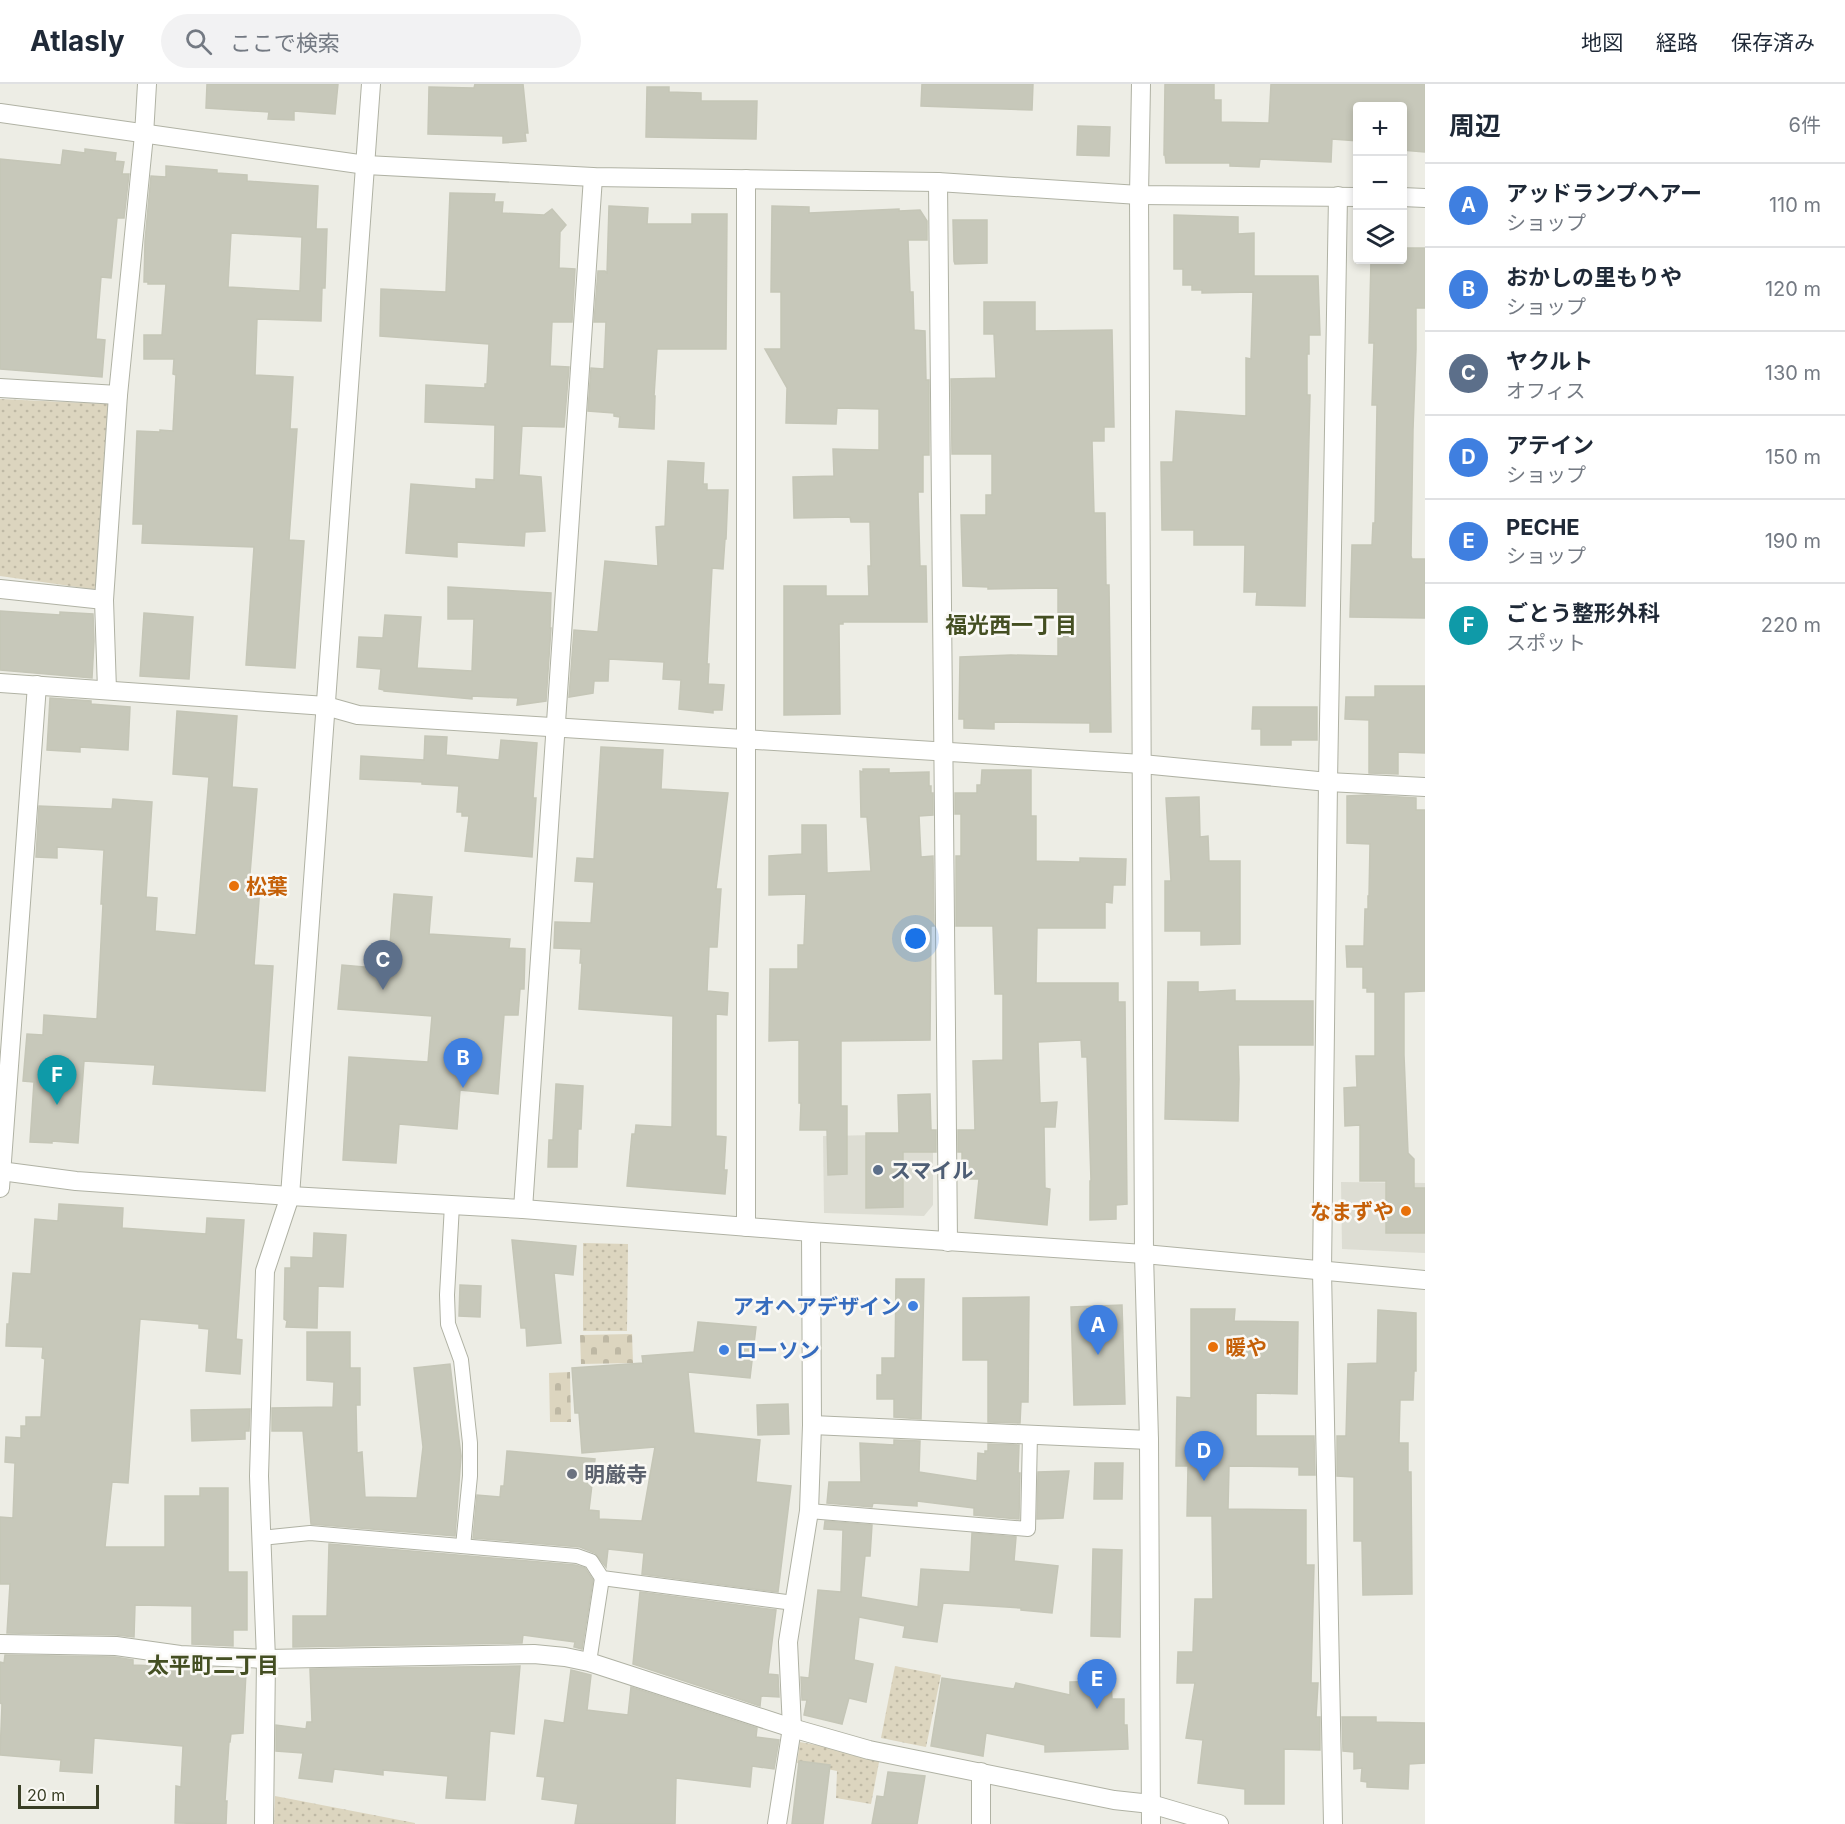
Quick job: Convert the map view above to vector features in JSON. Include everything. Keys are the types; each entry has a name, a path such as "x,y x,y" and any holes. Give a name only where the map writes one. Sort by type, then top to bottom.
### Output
{"street":[{"path":"107,690 104,600 118,395 147,84"},
{"path":"264,1824 266,1659 259,1476 265,1271 290,1196 371,84"},
{"path":"1140,84 1144,1254 1149,1440 1151,1824"},
{"path":"0,113 366,165 593,177 938,182 1139,195 1353,197"},
{"path":"524,1209 593,177"},
{"path":"746,178 746,1227"},
{"path":"938,182 948,1242"},
{"path":"1334,1824 1322,1271 1338,196"},
{"path":"1407,198 1425,198"},
{"path":"0,388 118,395"},
{"path":"0,589 104,600"},
{"path":"0,683 326,706 358,715 1142,764 1328,782 1425,787"},
{"path":"37,685 0,1177 524,1209 948,1242 1144,1254 1425,1281"},
{"path":"777,1824 792,1728 788,1641 809,1511 812,1425 811,1232"},
{"path":"812,1425 1149,1440"},
{"path":"0,1644 116,1646 180,1655 266,1659 534,1654 565,1656 869,1750 1114,1800 1151,1804 1219,1824"},
{"path":"981,1772 981,1824"}],"lane":[{"path":"452,1205 447,1296 448,1324 461,1360 470,1443 470,1476 463,1546"},
{"path":"809,1511 1029,1529 1030,1434"},
{"path":"261,1538 310,1533 577,1556 591,1561 602,1578 589,1662"},
{"path":"602,1578 794,1603"}],"shaded area":[{"name":"スマイル","path":"933,1134 933,1205 924,1216 824,1213 823,1136"},
{"path":"1341,1182 1425,1183 1425,1253 1342,1249"}],"green space":[{"path":"0,399 108,404 98,590 0,576"},
{"path":"583,1243 628,1244 627,1331 583,1331"},
{"path":"632,1334 633,1363 581,1364 580,1335"},
{"path":"570,1372 571,1422 550,1422 549,1373"},
{"path":"895,1666 941,1675 926,1747 881,1738"},
{"path":"800,1742 880,1757 871,1804 836,1798 837,1771 797,1763"},
{"path":"275,1796 415,1823 415,1824 274,1824"}],"building":[{"path":"207,84 338,84 335,114 294,111 294,120 268,119 269,112 206,108"},
{"path":"475,84 523,84 528,133 525,133 526,141 503,143 503,136 428,134 429,87 474,88"},
{"path":"922,84 1033,84 1032,110 921,106"},
{"path":"1165,84 1214,84 1214,100 1221,100 1221,122 1269,123 1271,84 1425,84 1425,152 1407,150 1407,102 1353,102 1353,141 1332,139 1331,162 1260,159 1259,167 1230,166 1230,163 1166,163 1164,155"},
{"path":"647,87 669,87 669,92 701,93 701,101 757,101 756,139 646,137"},
{"path":"1078,126 1110,127 1109,156 1077,155"},
{"path":"85,149 116,153 115,161 124,162 122,174 129,174 124,218 117,218 111,278 101,277 96,339 105,340 102,377 0,369 0,159 61,165 63,150 85,153"},
{"path":"166,166 247,175 247,181 318,186 316,229 327,229 325,288 322,288 321,321 257,319 255,375 293,377 290,429 297,429 289,540 304,541 295,668 246,665 254,547 142,543 143,524 133,524 137,431 173,431 176,375 173,374 174,359 144,359 144,335 162,335 166,284 144,282 151,176 166,177","holes":["231,233 302,237 300,291 228,287"]},
{"path":"450,193 495,194 494,202 503,202 502,213 544,215 552,209 566,225 560,232 559,268 575,269 572,322 552,322 550,366 569,367 564,427 522,426 519,475 541,477 545,531 525,532 524,546 457,542 457,557 406,553 411,484 476,489 476,479 494,480 495,425 425,422 426,385 485,388 489,344 380,336 381,289 446,292"},
{"path":"609,206 648,208 647,224 692,224 692,214 727,214 726,349 657,349 654,429 619,427 620,417 614,416 614,413 588,411 591,368 604,369 606,322 594,322 598,271 607,273"},
{"path":"772,206 809,207 809,213 920,210 927,221 927,240 908,240 914,330 925,331 926,380 929,380 929,455 923,455 923,492 918,492 920,566 926,566 927,622 843,622 839,624 840,714 784,715 784,586 826,586 826,596 869,596 870,522 851,522 850,517 794,518 793,477 834,476 833,449 879,450 879,409 837,408 836,424 786,423 787,388 765,349 781,349 781,292 771,292"},
{"path":"1174,215 1238,217 1238,234 1254,233 1254,276 1318,276 1320,335 1309,335 1309,354 1307,354 1307,395 1310,395 1305,606 1256,605 1257,592 1244,592 1245,545 1194,545 1194,530 1162,530 1161,462 1173,462 1176,411 1246,416 1246,358 1251,359 1253,292 1202,293 1202,290 1192,290 1192,285 1183,285 1183,269 1174,269"},
{"path":"953,220 987,220 987,263 955,264"},
{"path":"1407,248 1425,248 1425,308 1416,308 1411,556 1412,559 1425,559 1425,618 1350,617 1352,545 1372,545 1373,523 1375,523 1377,405 1372,405 1374,343 1369,343 1371,264 1407,264"},
{"path":"984,302 1035,302 1035,331 1112,330 1114,427 1104,427 1104,441 1092,441 1094,513 1105,513 1106,585 1109,585 1111,732 1090,732 1090,723 994,722 994,729 964,728 964,719 959,719 960,657 1058,656 1058,588 988,589 988,587 963,586 961,515 986,515 986,495 992,495 992,454 952,454 951,379 996,378 994,334 984,334"},
{"path":"668,461 704,463 703,484 707,484 707,490 728,490 723,569 712,568 708,684 724,685 722,710 713,710 713,713 679,709 681,680 663,679 664,662 609,659 608,681 594,681 593,693 569,697 574,630 598,632 605,561 658,566 656,527 665,526"},
{"path":"448,587 551,593 546,701 517,705 518,698 472,696 472,699 384,691 379,689 381,669 357,667 359,637 383,638 385,615 421,617 417,668 472,671 474,619 448,619"},
{"path":"0,611 60,615 60,612 93,614 92,678 0,670"},
{"path":"144,613 193,617 189,679 140,676"},
{"path":"1375,686 1425,686 1425,753 1398,752 1398,774 1369,773 1369,720 1345,719 1346,697 1375,697"},
{"path":"50,698 130,707 128,750 80,747 80,752 47,750"},
{"path":"1253,707 1317,707 1317,740 1291,740 1291,745 1261,745 1261,729 1252,729"},
{"path":"177,711 237,716 232,787 257,789 249,886 260,887 254,965 273,966 265,1091 153,1084 155,1065 84,1061 78,1143 30,1142 34,1082 23,1081 27,1034 43,1035 44,1015 97,1019 103,904 101,904 104,850 57,847 57,858 36,857 39,806 112,809 113,799 152,802 146,897 157,898 155,931 196,935 209,777 173,774"},
{"path":"425,736 447,737 446,755 499,760 501,740 537,743 532,857 465,851 469,816 462,816 462,812 457,812 459,786 360,779 361,756 424,760"},
{"path":"601,747 663,750 661,789 728,793 716,889 721,889 717,947 709,947 707,991 728,993 727,1015 716,1014 716,1136 726,1137 725,1194 627,1186 632,1134 635,1134 636,1125 672,1127 673,1016 579,1009 581,949 554,948 555,922 591,923 594,882 575,881 577,858 594,859"},
{"path":"863,769 889,769 889,773 929,772 929,786 933,793 933,815 919,816 921,857 933,856 934,926 931,926 930,1040 841,1041 841,1106 847,1106 847,1174 828,1175 827,1130 800,1130 799,1040 769,1041 770,969 798,969 798,945 804,945 806,894 769,895 769,856 802,854 802,825 826,825 827,873 871,871 867,817 861,817 860,771 863,772"},
{"path":"982,770 1031,770 1031,816 1036,816 1036,861 1080,862 1080,858 1126,859 1125,885 1113,885 1112,903 1105,902 1105,928 1037,928 1036,983 1118,983 1118,1002 1125,1002 1127,1204 1116,1205 1116,1219 1090,1220 1087,1057 1082,1057 1081,1040 1038,1042 1040,1103 1057,1102 1055,1127 1044,1127 1045,1188 1050,1189 1047,1225 975,1218 979,1179 962,1179 962,1152 958,1152 958,1130 975,1130 973,1061 1003,1060 1003,994 995,994 993,926 956,926 956,856 961,856 961,814 955,814 955,793 977,793 977,785 981,785"},
{"path":"1347,796 1416,798 1416,810 1425,810 1425,991 1404,992 1404,1055 1408,1153 1414,1159 1414,1188 1425,1188 1425,1233 1386,1233 1386,1181 1360,1181 1360,1125 1345,1126 1344,1088 1357,1087 1356,1056 1375,1056 1375,992 1367,992 1367,988 1363,988 1363,967 1347,967 1346,946 1364,946 1365,909 1368,909 1369,896 1370,844 1347,843"},
{"path":"1199,797 1200,837 1208,836 1209,861 1240,861 1240,944 1201,945 1201,931 1165,931 1165,881 1171,881 1166,798"},
{"path":"394,894 432,897 429,934 510,939 509,948 525,949 524,989 520,989 518,1015 504,1015 498,1094 460,1090 457,1129 399,1124 396,1163 343,1160 349,1057 428,1062 432,1016 338,1009 342,965 388,969"},
{"path":"1168,982 1198,982 1198,992 1235,990 1235,1001 1313,1001 1313,1045 1238,1045 1238,1121 1165,1119"},
{"path":"556,1084 583,1086 581,1129 578,1129 577,1167 548,1167 549,1140 553,1140"},
{"path":"930,1094 931,1130 936,1130 936,1152 903,1152 903,1207 866,1208 866,1133 899,1133 898,1095"},
{"path":"59,1204 123,1208 122,1228 206,1234 207,1218 244,1220 236,1339 242,1340 240,1374 206,1371 209,1329 199,1328 199,1324 140,1319 128,1483 112,1482 105,1547 165,1547 165,1496 200,1496 200,1488 228,1488 228,1572 247,1572 247,1630 233,1630 233,1646 192,1644 192,1606 135,1605 134,1637 7,1633 10,1584 0,1584 0,1517 13,1518 15,1463 5,1462 6,1437 21,1438 21,1426 26,1426 26,1417 41,1417 45,1359 42,1358 43,1347 6,1346 13,1273 31,1274 35,1219 58,1221"},
{"path":"314,1233 346,1235 343,1287 318,1286 317,1328 286,1327 287,1321 284,1319 285,1268 291,1268 291,1257 313,1258"},
{"path":"512,1240 576,1246 573,1275 554,1273 561,1343 527,1346 526,1328 521,1328"},
{"path":"896,1279 924,1279 921,1419 894,1417 894,1399 877,1399 877,1375 882,1375 882,1358 895,1358"},
{"path":"460,1285 481,1286 480,1317 459,1316"},
{"path":"1029,1297 1028,1402 1021,1402 1020,1423 988,1422 988,1360 963,1360 963,1298"},
{"path":"1122,1305 1125,1404 1074,1405 1071,1307"},
{"path":"1191,1309 1235,1309 1234,1321 1298,1322 1297,1394 1256,1393 1256,1436 1314,1436 1315,1475 1299,1475 1299,1467 1229,1466 1228,1509 1306,1510 1306,1565 1314,1565 1311,1683 1318,1683 1316,1717 1320,1717 1320,1750 1284,1749 1284,1804 1245,1804 1245,1789 1198,1783 1203,1740 1186,1738 1195,1683 1177,1683 1178,1652 1193,1652 1195,1599 1213,1599 1212,1516 1187,1516 1188,1466 1176,1466 1177,1397 1191,1398"},
{"path":"1378,1310 1416,1313 1416,1371 1414,1371 1413,1400 1400,1400 1399,1443 1408,1443 1408,1472 1411,1472 1412,1594 1363,1595 1362,1541 1354,1541 1354,1477 1337,1476 1337,1436 1346,1436 1348,1364 1377,1363"},
{"path":"698,1322 756,1327 750,1378 688,1372 694,1433 760,1440 756,1482 791,1486 778,1592 642,1574 644,1553 608,1549 606,1567 595,1553 580,1547 473,1538 477,1495 500,1497 501,1486 504,1486 507,1451 595,1459 589,1510 599,1511 599,1519 642,1521 655,1447 582,1453 579,1413 575,1413 572,1368 643,1363 642,1356 694,1352"},
{"path":"307,1332 350,1332 350,1368 360,1368 360,1405 356,1405 357,1453 362,1452 365,1497 417,1498 423,1447 414,1368 450,1364 461,1456 455,1536 311,1524 303,1431 272,1431 272,1408 333,1407 334,1382 307,1380"},
{"path":"788,1404 789,1434 758,1435 757,1405"},
{"path":"250,1409 249,1431 245,1431 245,1439 192,1441 191,1410"},
{"path":"894,1440 920,1441 919,1472 977,1481 978,1453 985,1454 985,1451 988,1451 988,1444 1019,1445 1019,1519 974,1515 974,1508 917,1501 917,1506 873,1503 872,1507 827,1503 829,1482 861,1482 860,1443 894,1445"},
{"path":"1095,1463 1123,1463 1122,1499 1094,1499"},
{"path":"1069,1471 1063,1518 1037,1519 1038,1472"},
{"path":"825,1521 872,1525 870,1556 865,1556 861,1597 918,1607 921,1569 970,1572 972,1533 1016,1537 1014,1561 1058,1566 1052,1613 1021,1610 1021,1608 943,1603 937,1642 903,1637 905,1626 859,1617 854,1660 873,1664 866,1702 849,1698 842,1724 804,1715 807,1700 802,1700 801,1677 809,1678 818,1590 841,1592 843,1530 824,1529"},
{"path":"329,1544 575,1565 585,1568 593,1580 582,1649 574,1647 575,1642 523,1635 522,1643 293,1647 293,1616 327,1616"},
{"path":"1093,1549 1122,1550 1120,1637 1091,1636"},
{"path":"640,1592 776,1610 768,1674 778,1675 779,1697 761,1696 760,1706 633,1664"},
{"path":"5,1655 115,1657 133,1660 133,1665 232,1669 232,1671 246,1672 243,1733 231,1734 229,1742 225,1801 227,1801 226,1824 175,1823 176,1786 181,1787 183,1746 94,1738 92,1773 60,1771 61,1760 0,1755 2,1704 0,1703 0,1662 4,1663"},
{"path":"520,1666 514,1734 490,1731 485,1800 446,1798 448,1776 383,1770 383,1775 334,1769 332,1782 299,1778 303,1753 276,1751 276,1725 306,1729 307,1722 312,1722 310,1669"},
{"path":"571,1670 591,1675 587,1710 628,1715 631,1687 757,1728 756,1737 779,1740 774,1769 752,1766 750,1787 676,1778 675,1824 575,1824 578,1804 542,1799 545,1777 537,1776 545,1720 564,1723"},
{"path":"942,1678 1014,1689 1016,1683 1070,1695 1070,1682 1111,1681 1112,1699 1124,1699 1124,1725 1127,1725 1128,1749 1045,1752 1045,1745 986,1733 983,1756 931,1746"},
{"path":"1342,1717 1376,1717 1376,1722 1425,1723 1425,1763 1409,1764 1408,1789 1367,1787 1367,1782 1361,1781 1362,1768 1354,1769 1354,1752 1343,1751"},
{"path":"799,1761 830,1765 823,1824 792,1824"},
{"path":"888,1772 925,1776 917,1824 872,1824 877,1796 884,1797"}],"place":[{"name":"松葉","path":"234,886"},
{"name":"ヤクルト","path":"383,990"},
{"name":"おかしの里もりや","path":"463,1088"},
{"name":"ごとう整形外科","path":"57,1105"},
{"name":"スマイル","path":"878,1170"},
{"name":"なまずや","path":"1406,1211"},
{"name":"アオヘアデザイン","path":"913,1306"},
{"name":"暖や","path":"1213,1347"},
{"name":"ローソン","path":"724,1350"},
{"name":"アッドランプヘアー","path":"1098,1355"},
{"name":"明厳寺","path":"572,1474"},
{"name":"アテイン","path":"1204,1481"},
{"name":"PECHE","path":"1097,1709"}],"district":[{"name":"福光西一丁目","path":"1011,625"},
{"name":"太平町二丁目","path":"213,1665"}]}
